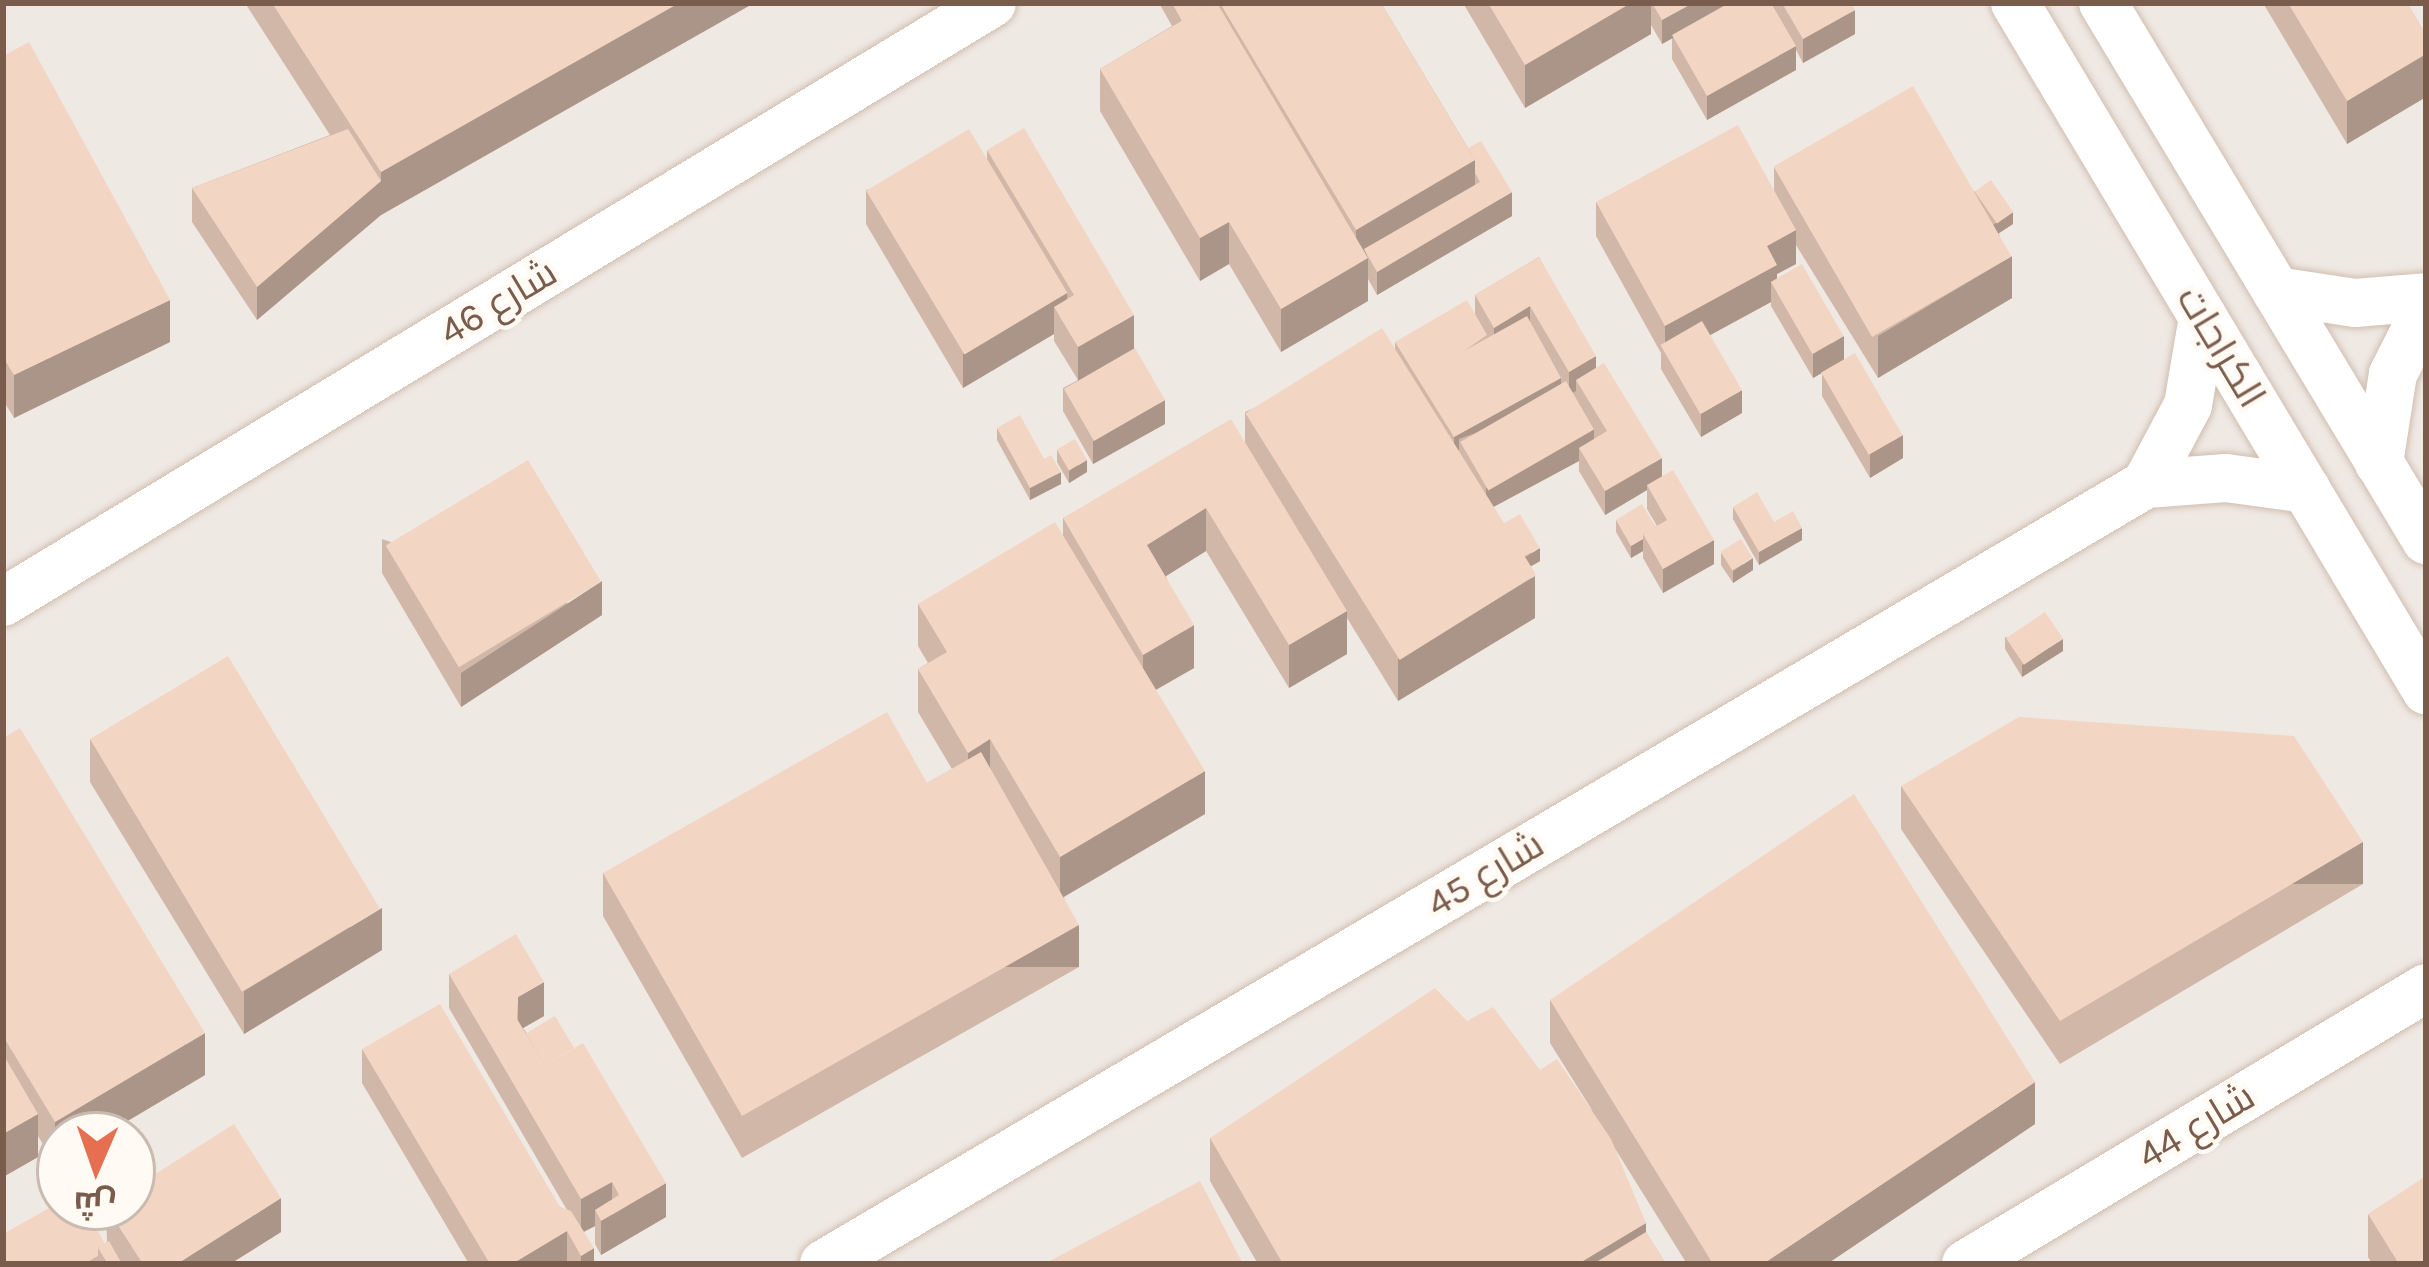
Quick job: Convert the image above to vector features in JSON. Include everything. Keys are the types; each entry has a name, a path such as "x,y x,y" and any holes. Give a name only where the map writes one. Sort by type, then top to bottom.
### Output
{"street":[{"name":"شارع 46","path":"3,602 992,3"},
{"name":"الكراجات","path":"2015,3 2426,690"},
{"name":"الكراجات","path":"2103,3 2426,540"},
{"path":"2276,291 2355,303 2426,297"},
{"path":"2379,463 2392,374 2426,309"},
{"path":"2146,484 2188,405 2204,317"},
{"name":"شارع 45","path":"824,1264 2146,484 2226,478 2306,489"},
{"name":"شارع 44","path":"1966,1264 2426,988"}],"shaded area":[{"path":"3,3 2426,3 2426,1264 3,1264"}],"building":[{"path":"272,3 679,3 381,172"},
{"path":"1172,3 1212,3 1182,21"},
{"path":"1217,3 1368,258 1281,309 1229,222 1200,238 1100,69"},
{"path":"1220,3 1381,3 1475,160 1356,230"},
{"path":"1488,3 1631,3 1525,65"},
{"path":"1652,3 1693,3 1662,20"},
{"path":"1729,3 1771,3 1796,46 1707,96 1672,35"},
{"path":"1782,3 1851,3 1855,10 1803,39"},
{"path":"2288,3 2407,3 2426,35 2426,54 2347,101"},
{"path":"29,42 170,300 14,375 3,357 3,56"},
{"path":"1913,86 2012,257 1872,337 1774,166"},
{"path":"1738,125 1796,230 1767,246 1777,265 1665,326 1596,202"},
{"path":"1024,128 1134,315 1078,347 1054,307 1074,295 987,150"},
{"path":"348,129 381,181 257,287 192,188"},
{"path":"969,129 1067,293 965,355 866,191"},
{"path":"1481,141 1512,192 1377,272 1364,249 1480,182 1468,148"},
{"path":"1991,180 2013,212 1997,223 1975,191"},
{"path":"1539,257 1596,356 1569,372 1530,306 1494,328 1475,295"},
{"path":"1802,264 1844,336 1812,354 1771,282"},
{"path":"1467,300 1487,335 1464,351 1527,316 1561,378 1454,437 1395,342"},
{"path":"1702,321 1742,390 1700,414 1660,345"},
{"path":"1382,328 1536,575 1400,660 1245,413"},
{"path":"1135,348 1165,400 1094,441 1064,389"},
{"path":"1855,353 1902,435 1869,455 1821,372"},
{"path":"1604,363 1662,458 1605,491 1579,448 1607,431 1576,380"},
{"path":"1566,381 1594,429 1488,490 1460,442"},
{"path":"1020,415 1044,459 1051,455 1061,472 1030,488 997,428"},
{"path":"1231,419 1347,611 1289,645 1206,508 1147,545 1194,625 1143,655 1063,518"},
{"path":"1075,439 1087,460 1069,470 1057,450"},
{"path":"528,460 601,582 459,667 386,545"},
{"path":"1673,470 1714,540 1663,569 1643,534 1667,520 1647,485"},
{"path":"1757,492 1774,522 1793,511 1802,528 1759,552 1733,507"},
{"path":"1642,504 1656,527 1631,546 1616,520"},
{"path":"1520,514 1540,548 1522,558 1503,524"},
{"path":"1055,522 1205,771 1060,857 990,739 968,753 918,669 947,652 918,604"},
{"path":"1741,539 1753,558 1732,570 1721,552"},
{"path":"2045,612 2063,639 2024,665 2006,638"},
{"path":"228,656 380,909 242,992 90,739"},
{"path":"887,712 927,783 981,752 1079,925 742,1116 603,873"},
{"path":"2019,717 2294,736 2363,842 2060,1021 1901,786"},
{"path":"20,728 205,1033 74,1111 48,1111 3,1036 3,738"},
{"path":"1854,794 2035,1082 1763,1264 1713,1264 1550,1000"},
{"path":"516,934 544,982 518,997 517,1019 545,1065 583,1043 666,1183 601,1221 595,1210 619,1195 612,1182 581,1199 449,974"},
{"path":"1435,988 1467,1021 1493,1007 1540,1070 1557,1059 1611,1139 1646,1223 1578,1264 1283,1264 1210,1138"},
{"path":"440,1004 560,1207 571,1211 594,1248 581,1256 567,1231 512,1264 490,1264 362,1049"},
{"path":"555,1016 574,1048 545,1065 526,1034"},
{"path":"3,1054 36,1111 3,1134"},
{"path":"234,1124 281,1198 177,1264 143,1264 122,1231 156,1231 156,1174"},
{"path":"2426,1176 2426,1264 2399,1264 2368,1214"},
{"path":"1200,1181 1243,1264 1044,1264"},
{"path":"36,1215 36,1231 98,1231 105,1244 98,1248 98,1256 84,1264 3,1264 3,1234"},
{"path":"1646,1232 1666,1264 1593,1264"},
{"path":"109,1241 122,1264 108,1264 98,1248"}]}
